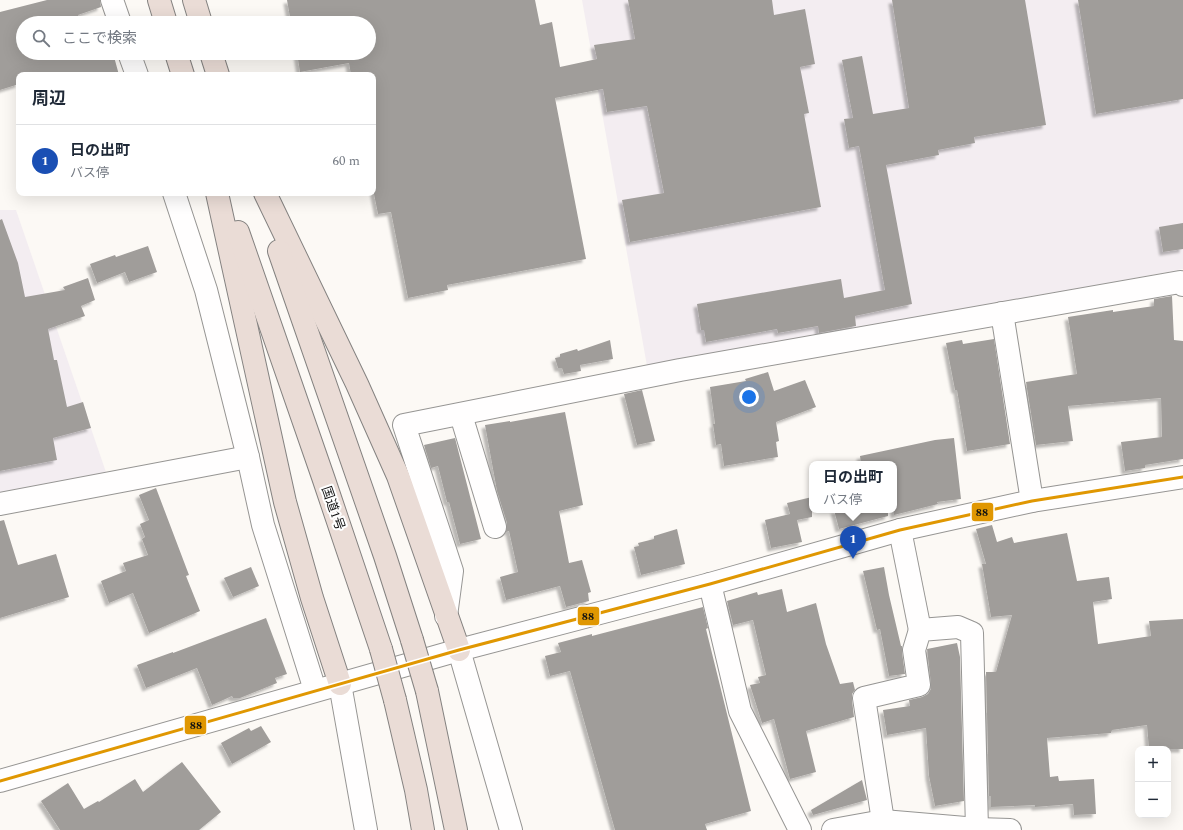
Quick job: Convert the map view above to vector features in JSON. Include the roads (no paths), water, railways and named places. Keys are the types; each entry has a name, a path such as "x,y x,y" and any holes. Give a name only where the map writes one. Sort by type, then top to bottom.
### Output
{"highway":[{"path":"159,0 164,16"},
{"path":"194,0 199,16"},
{"path":"178,60 182,72"},
{"path":"213,60 217,72"},
{"path":"218,196 285,502 312,598 340,684"},
{"name":"国道1号","path":"225,196 381,649 395,700 424,830"},
{"path":"260,196 412,640 427,691 456,830"},
{"path":"267,196 357,384 398,476 459,650"}],"street":[{"path":"112,0 118,16"},
{"path":"132,60 136,72"},
{"path":"175,196 206,290 248,457 263,525 315,690"},
{"path":"446,616 452,571 404,425 461,415 680,370 1180,282 1183,284"},
{"path":"1002,313 1032,501"},
{"path":"461,415 495,527"},
{"path":"0,504 248,457"},
{"path":"0,781 315,690 459,650 710,584 900,530 1032,501 1183,477"},
{"path":"883,821 864,698 919,685 914,650 920,630 900,530"},
{"path":"710,584 740,711 800,830"},
{"path":"920,630 958,627 972,633 977,829"},
{"path":"459,650 511,830"},
{"path":"340,684 366,830"},
{"path":"833,830 883,821 977,829 1010,830"}],"place":[{"name":"日の出町","path":"853,559"}]}
